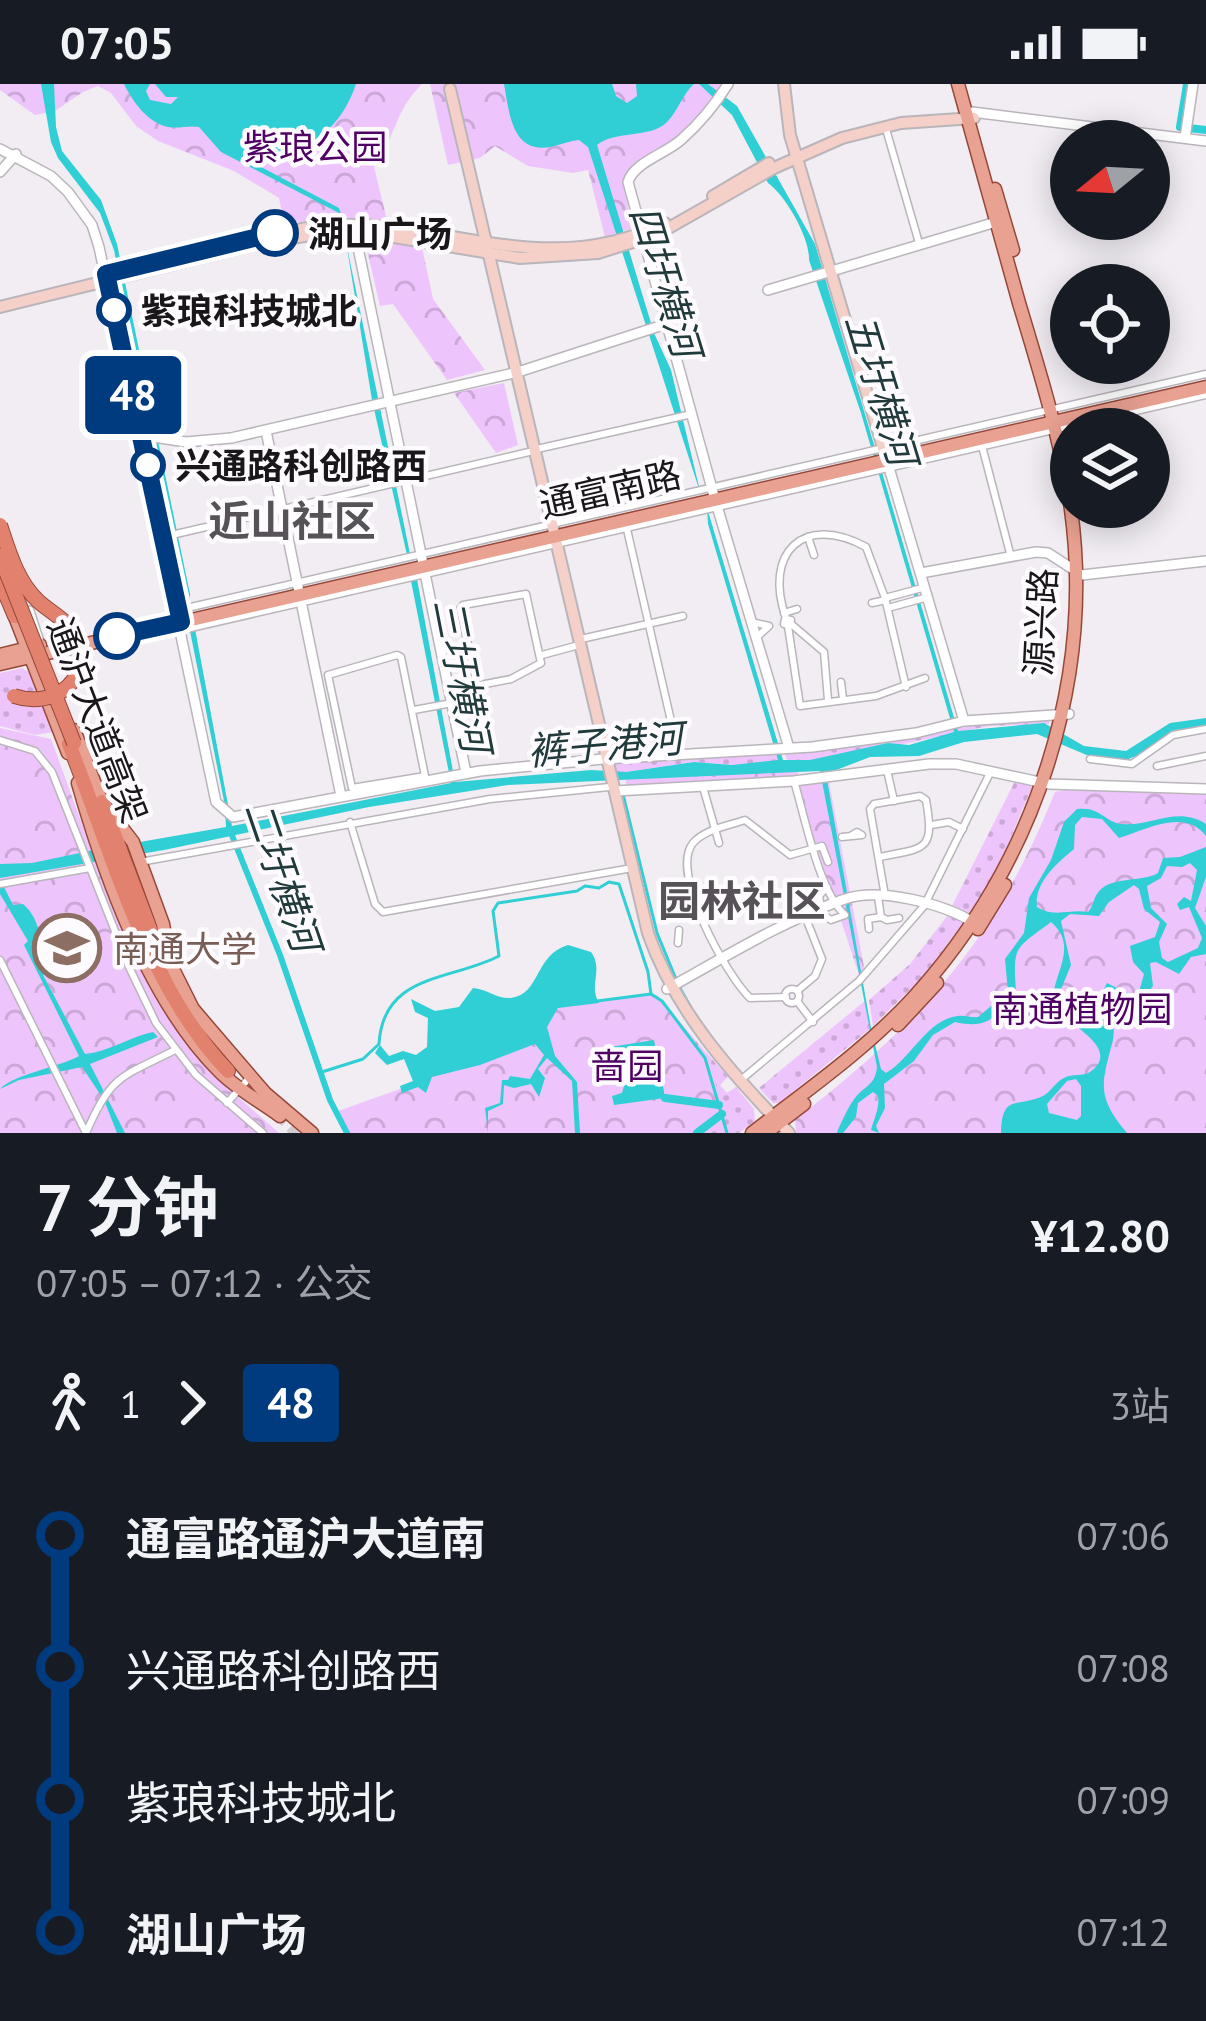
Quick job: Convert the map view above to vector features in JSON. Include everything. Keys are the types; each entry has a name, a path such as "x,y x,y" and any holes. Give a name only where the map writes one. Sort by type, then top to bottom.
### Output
{"highway":[{"path":"0,540 35,648"},
{"path":"0,540 35,598 70,628 80,654 75,675 56,696 31,700 0,690"},
{"name":"通沪大道高架","path":"0,540 72,744"},
{"path":"2,584 19,609"},
{"name":"通沪大道高架","path":"2,584 162,970"},
{"path":"71,761 116,854 162,970 230,1068"},
{"path":"102,802 116,854"}],"main road":[{"path":"786,84 789,118 827,272 883,458"},
{"name":"源兴路","path":"962,84 996,224 1054,408"},
{"path":"447,90 645,934 669,988 696,1032 778,1126"},
{"path":"797,153 886,127 970,115"},
{"path":"0,303 346,226 547,258 629,241 772,165 880,120 970,115"},
{"name":"源兴路","path":"970,115 1054,408"},
{"name":"通富南路","path":"1110,408 1206,388"},
{"name":"通富南路","path":"0,660 35,648 420,569 1050,421"},
{"name":"源兴路","path":"1074,528 1079,573"},
{"name":"源兴路","path":"752,1133 778,1126 873,1043 977,924 1046,783 1066,713 1082,623 1078,528"},
{"path":"0,540 71,761"},
{"path":"2,584 19,609"},
{"path":"35,648 102,802"},
{"path":"116,854 163,924 170,963 207,1028 249,1086 300,1133"},
{"path":"116,854 140,950 179,1022 214,1066 312,1133"},
{"path":"669,988 778,1126"}],"street":[{"path":"1185,138 1192,84"},
{"path":"725,88 676,144 631,172 629,241 666,324 709,499 756,638 782,748"},
{"path":"970,115 1206,141"},
{"path":"886,127 920,245"},
{"path":"0,148 51,176 75,199 114,276 119,329 149,436 163,537 216,802 224,812 241,817 456,775 609,774 703,787 929,764 1046,783 1206,789"},
{"path":"0,172 15,155"},
{"path":"768,290 996,224"},
{"path":"346,226 380,404 420,569 456,775"},
{"path":"149,436 214,441 266,431 514,373 666,324"},
{"path":"1093,408 1206,374"},
{"path":"163,537 688,415"},
{"path":"957,723 919,594 921,573 883,458 982,446 1050,422"},
{"path":"266,431 341,796"},
{"path":"982,446 1011,557"},
{"path":"552,535 709,499"},
{"path":"625,522 671,721"},
{"path":"906,687 886,602 866,547 846,536 808,537 785,555 777,576 800,706 906,687 925,679"},
{"path":"808,537 814,556"},
{"path":"921,573 1048,553 1079,573 1206,561"},
{"path":"414,710 477,684 524,675 541,664 526,594 460,609 477,684"},
{"path":"872,603 919,594"},
{"path":"756,638 769,626 787,621 797,609"},
{"path":"542,655 683,616"},
{"path":"787,621 824,652 828,700"},
{"path":"751,622 769,626"},
{"path":"397,655 414,710 425,776 349,785 328,675 397,655"},
{"path":"841,682 843,699"},
{"path":"0,884 116,854 490,799 609,774 916,733 957,723 1066,713"},
{"path":"1090,759 1132,764 1173,735 1206,729"},
{"path":"0,740 29,748 43,758 116,854 142,997 175,1050 262,1133"},
{"path":"1157,766 1206,756"},
{"path":"887,770 894,801"},
{"path":"742,1079 861,978 926,903 991,771"},
{"path":"794,781 827,887 842,901"},
{"path":"703,787 719,843"},
{"path":"879,857 920,848 932,831 926,800 920,796 870,809 884,918 899,918"},
{"path":"797,1001 750,998 705,928 686,865 692,844 745,820 790,854 815,846 825,848 828,862"},
{"path":"350,821 375,904 388,913 630,868"},
{"path":"931,825 949,823 963,829"},
{"path":"842,837 874,833"},
{"path":"820,909 819,896 827,887"},
{"path":"669,988 842,901 883,893 956,911 977,924"},
{"path":"797,991 815,976 822,959 805,916"},
{"path":"678,943 679,930"},
{"path":"0,960 86,1133 104,1095 134,1067 175,1050"},
{"path":"785,997 789,989 797,991"},
{"path":"797,991 797,1001 813,1022"},
{"path":"231,1106 249,1086"},
{"path":"79,1118 92,1120"}],"green space":[{"name":"紫琅公园","path":"0,84 422,84 406,104 374,167 387,220 332,217 284,224 279,198 234,171 158,141 136,126 111,93 98,86 55,111 35,115 0,90"},
{"name":"紫琅公园","path":"430,84 725,84 690,128 625,180 636,227 605,237 588,170 573,173 528,166 495,146 480,158 448,165"},
{"path":"365,241 422,247 433,299 485,370 447,380 393,304 380,306"},
{"path":"504,383 518,445 496,453 454,393"},
{"path":"22,668 29,672 53,732 35,735 0,726 0,673"},
{"path":"1050,716 1049,724 989,726 822,761 788,763 784,751"},
{"name":"南通大学","path":"0,728 51,739 108,892 161,1004 203,1063 279,1133 0,1133"},
{"path":"779,751 782,762 694,762 626,772 615,772 612,761"},
{"path":"696,770 798,771 799,779 626,788 626,778"},
{"path":"30,781 45,787 49,805 43,816 0,837 0,794"},
{"path":"829,782 865,972 861,981 796,784"},
{"path":"1034,782 1001,861 970,914 952,906 1014,783"},
{"name":"南通植物园","path":"1055,792 1206,793 1206,1133 796,1133 795,1120 880,1049 949,976 1007,893"},
{"path":"951,911 966,920 922,978 873,1026 869,1000 910,964"},
{"name":"啬园","path":"657,995 704,1050 726,1115 703,1133 350,1133 338,1111 517,1047 548,1005"},
{"path":"866,1000 870,1029 779,1103 773,1103 759,1088"},
{"path":"704,1050 728,1077 720,1085 727,1093 736,1087 754,1109 755,1121 739,1133 703,1133 725,1114"}],"water":[{"path":"41,84 54,84 62,151 101,200 117,244 189,605 185,604 114,250 100,213 58,158"},
{"path":"124,84 150,84 146,91 150,100 171,104 178,97 166,97 155,84 356,84 345,108 320,136 259,159 261,167 339,208 341,214 221,152 199,127 168,127 154,121"},
{"path":"504,84 612,84 616,96 627,103 637,96 636,84 694,84 660,127 597,145 654,333 671,370 701,495 588,147 579,140 550,147 527,144 514,128"},
{"path":"699,84 708,84 737,106 815,244 958,731 1044,723 1084,746 1126,751 1170,723 1206,718 1206,727 1175,730 1126,760 1089,756 1037,734 964,742 919,756 870,757 826,774 871,1028 886,1073 937,1024 958,1016 978,1017 1008,992 1005,959 1024,933 1029,898 1051,860 1064,822 1077,809 1092,810 1122,824 1185,816 1206,824 1206,836 1177,822 1119,838 1102,819 1082,817 1075,825 1074,849 1039,890 1037,907 1043,910 1088,912 1097,894 1109,884 1151,876 1158,873 1163,858 1206,847 1206,877 1195,908 1206,926 1206,954 1191,957 1179,974 1150,963 1153,986 1121,1011 1115,1022 1104,1090 1110,1110 1127,1133 1001,1133 1008,1107 1043,1096 1061,1080 1087,1073 1099,1063 1096,1045 1056,1008 1054,988 1064,944 1051,922 1018,950 1016,992 997,1014 976,1024 955,1022 933,1035 914,1061 884,1084 885,1108 876,1126 879,1133 871,1130 878,1100 873,1092 858,1103 856,1117 843,1133 837,1133 877,1067 820,771 508,785 0,878 0,864 32,863 226,827 190,631 195,629 232,826 451,783 411,581 417,579 455,782 591,770 626,772 694,762 732,765 778,760 707,508 783,760 810,760 888,743 909,745 954,732 806,241 732,115","holes":["1190,863 1197,870 1191,901 1184,897 1177,904 1180,910 1189,907 1202,938 1198,948 1168,962 1162,958 1159,942 1167,924 1151,908 1147,886 1161,878 1167,866","1134,885 1144,909 1160,922 1155,937 1130,946 1133,962 1144,974 1139,992 1131,995 1107,983 1099,999 1087,999 1087,1010 1080,1019 1067,1010 1059,994 1071,965 1061,921 1070,914 1099,916 1109,902","1076,1079 1081,1086 1077,1120 1049,1113 1047,1104 1067,1081"]},
{"path":"346,242 410,554 407,555 372,400"},
{"path":"4,887 13,905 23,904 34,919 48,971 43,975 85,1054 153,1032 158,1037 90,1064 125,1133 117,1133 104,1100 82,1067 19,1080 0,1089 15,1079 79,1056 24,945 28,941 0,894"},
{"path":"568,945 591,952 595,959 599,1003 558,1008 547,1027 555,1056 577,1082 580,1133 575,1133 572,1081 547,1058 538,1069 545,1078 539,1097 531,1084 504,1085 503,1104 488,1111 488,1133 485,1108 500,1103 502,1080 510,1076 530,1079 544,1055 535,1044 432,1077 426,1093 418,1087 402,1093 400,1086 413,1081 404,1059 387,1065 375,1053 380,1045 389,1056 403,1051 416,1055 427,1047 428,1018 415,1012 411,999 435,1011 459,1007 473,988 506,998 521,995 549,957"},
{"path":"654,1040 658,1064 644,1076 663,1086 665,1098 614,1105 612,1096 632,1082 628,1061 605,1063 604,1048"}],"waterway":[{"path":"1187,84 1180,127 1206,130"},
{"path":"623,794 657,933 676,979"},
{"name":"二圩横河","path":"229,828 280,955 330,1100 347,1133"},
{"path":"322,1072 363,1059 379,1044 383,1021 406,992 499,956 493,911 498,903 619,884 651,994"},
{"path":"680,988 690,1006"},
{"path":"597,1001 651,994 662,1001 705,1058 727,1133"},
{"path":"665,1098 719,1105"},
{"path":"697,1133 722,1114"}],"tunnel":[{"path":"277,1111 298,1133"}],"bus line":[{"name":"48","path":"117,636 181,622 106,274 275,233"}],"place":[{"name":"湖山广场","path":"275,233"},
{"name":"紫琅科技城北","path":"114,310"},
{"name":"兴通路科创路西","path":"148,465"},
{"name":"南通大学","path":"67,948"}],"district":[{"name":"近山社区","path":"292,520"},
{"name":"园林社区","path":"742,900"}],"water label":[{"name":"四圩横河","path":"666,281"},
{"name":"五圩横河","path":"882,389"},
{"name":"三圩横河","path":"463,675"},
{"name":"裤子港河","path":"605,744"}]}
